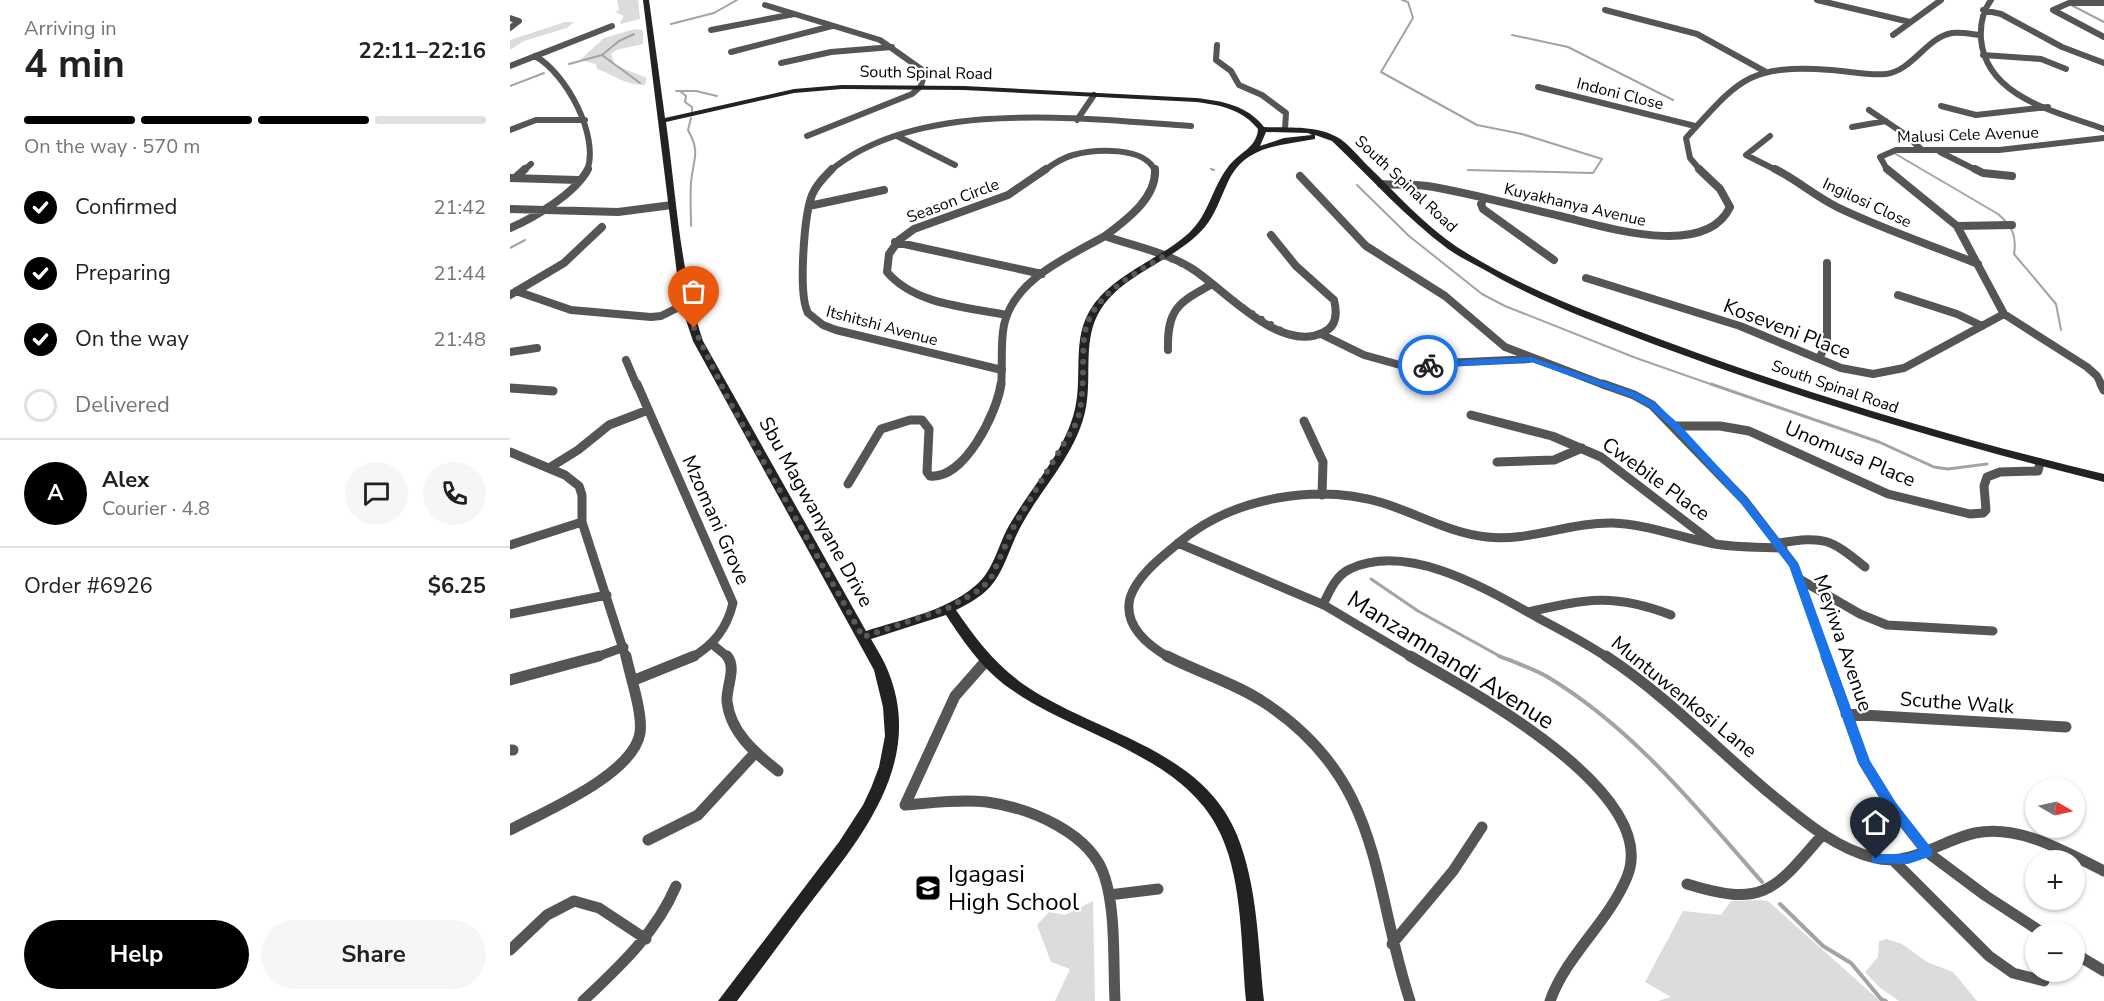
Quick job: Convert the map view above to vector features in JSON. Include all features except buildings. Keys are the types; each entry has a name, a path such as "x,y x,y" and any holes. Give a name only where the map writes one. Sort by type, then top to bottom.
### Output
{"street":[{"name":"Sbu Magwanyane Drive","path":"646,0 672,205 687,303 698,341 881,670 890,697 891,739 884,774 870,805 844,846 727,1001"},
{"path":"1816,0 1910,22"},
{"path":"1893,35 1941,0"},
{"path":"1991,0 1983,10 1980,34 1987,67 1998,79 2018,93 2104,129"},
{"path":"2104,3 2073,3 2057,6 2053,10 2104,37"},
{"path":"765,5 872,36 892,47 921,69 924,75 921,86 908,96 807,136"},
{"path":"1605,10 1697,34 1766,72"},
{"path":"1983,10 2001,14 2062,47 2104,63"},
{"path":"711,30 797,14"},
{"path":"510,18 519,21 510,28"},
{"path":"731,51 834,25"},
{"path":"510,66 612,26"},
{"name":"Kuyakhanya Avenue","path":"1381,184 1426,186 1638,234 1669,236 1702,231 1723,220 1730,207 1721,191 1687,154 1686,138 1695,126 1741,81 1766,72 1814,68 1887,74 1900,68 1947,34 1980,34"},
{"path":"1216,45 1216,60 1231,71 1239,85 1268,99 1286,113 1285,129"},
{"path":"781,63 831,52 892,47"},
{"path":"1983,55 2041,59 2066,69"},
{"path":"510,228 545,210 586,172 590,161 589,132 585,120 558,79 543,60 535,56"},
{"name":"South Spinal Road","path":"662,121 794,91 900,86 1094,94 1212,102 1251,115 1262,129 1285,129 1324,134 1335,139 1423,224 1454,248 1514,283 1554,302 1909,428 2040,464 2104,478"},
{"path":"900,86 909,91 908,96"},
{"name":"Indoni Close","path":"1538,87 1695,126"},
{"path":"1077,120 1094,94"},
{"path":"1941,106 1976,115 2048,107"},
{"path":"1869,110 1922,150"},
{"name":"Itshitshi Avenue","path":"1002,370 836,330 813,320 801,304 809,206 817,185 836,167 867,148 932,126 991,118 1191,126"},
{"path":"510,130 519,124 540,119 585,120"},
{"path":"1852,127 1886,121"},
{"path":"863,637 948,608 981,589 991,578 1014,526 1077,422 1082,392 1084,337 1095,308 1119,285 1164,256 1201,225 1214,207 1227,174 1262,138 1262,129"},
{"path":"897,136 955,165"},
{"name":"Ingilosi Close","path":"1770,136 1746,155 1795,179 1817,197 1841,209 1978,264"},
{"path":"1248,153 1284,140 1301,137 1325,140 1349,151"},
{"name":"Malusi Cele Avenue","path":"2104,138 2014,149 1940,152 1890,151 1882,154 1880,163 1957,225 1997,305 2004,314 2087,367 2097,376 2104,390"},
{"name":"Season Circle","path":"1007,315 926,297 899,286 887,272 888,252 895,242 925,223 1009,194 1057,160 1097,151 1138,156 1153,165 1156,171 1155,180 1136,211 1105,236"},
{"path":"1940,152 1976,171 2012,176"},
{"path":"512,178 531,164"},
{"name":"Meyiwa Avenue","path":"1300,176 1365,246 1445,296 1505,347 1531,359 1634,395 1652,405 1676,426 1781,546 1801,580 1846,714 1864,762 1878,786 1928,852 1986,896 2026,922"},
{"path":"512,178 578,180"},
{"path":"809,206 884,190"},
{"path":"1484,198 1481,204 1483,209 1554,260"},
{"path":"510,209 618,212 672,205"},
{"path":"1957,225 2012,225"},
{"path":"513,293 564,263 602,227"},
{"path":"848,484 880,429 910,420 922,420 929,429 927,472 938,479 948,476 964,459 996,406 1007,315 1028,286 1042,274 1105,236 1164,256 1192,269 1262,321 1286,333 1305,337 1321,334 1333,324 1336,309 1334,300 1296,266 1271,236"},
{"path":"895,242 1042,274"},
{"path":"1819,359 1827,342 1827,262"},
{"name":"Koseveni Place","path":"1586,278 1740,326 1819,359 1859,372 1895,372 2004,314"},
{"path":"1167,350 1166,326 1173,309 1212,284"},
{"path":"513,293 571,310 651,317 661,316 687,303"},
{"path":"1898,295 1957,314 1982,326"},
{"path":"1321,334 1364,355 1400,365 1531,359"},
{"path":"510,352 537,348"},
{"name":"Mzomani Grove","path":"626,360 733,603 731,616 712,644 673,666 632,681"},
{"path":"510,388 553,391"},
{"path":"549,468 578,450 609,425 648,410"},
{"name":"Cwebile Place","path":"1471,415 1544,433 1582,448 1613,465 1714,544"},
{"path":"1304,421 1323,462 1322,495"},
{"name":"Unomusa Place","path":"1676,426 1720,426 1749,431 1796,450 1888,494 1970,513 1983,513 1988,506 1984,486 1987,477 2000,472 2038,471 2040,464"},
{"path":"1497,462 1554,460 1582,448"},
{"path":"510,452 566,475 579,486 582,495 582,522 624,647 639,717 640,733 638,742 628,758 612,774 510,830"},
{"path":"1410,1001 1392,944 1367,834 1347,789 1329,762 1281,714 1257,697 1149,644 1132,623 1127,603 1131,592 1149,570 1178,543 1204,524 1242,507 1285,497 1322,495 1381,502 1450,529 1486,537 1501,538 1597,523 1617,523 1714,544 1781,546 1824,538 1833,541 1865,567"},
{"path":"510,545 582,522"},
{"name":"Manzamnandi Avenue","path":"1178,543 1323,605 1527,726 1599,790 1623,821 1631,843 1632,856 1625,880 1558,979 1550,1001"},
{"name":"Muntuwenkosi Lane","path":"1323,605 1334,583 1350,569 1364,563 1394,561 1430,568 1459,579 1528,612 1618,664 1823,834 1860,854 1894,861 1928,852 1974,834 2002,832 2030,838 2104,871"},
{"path":"1801,580 1860,614 1887,625 1993,631"},
{"path":"510,614 607,595"},
{"path":"1528,612 1605,597 1643,603 1671,615"},
{"path":"948,608 985,662 1021,690 1056,711 1161,762 1186,778 1218,812 1229,834 1238,861 1255,1001"},
{"path":"712,644 730,658 732,673 727,699 739,734 755,753 777,771"},
{"path":"510,680 576,664 624,647"},
{"path":"985,662 955,696 905,805 981,802 1021,810 1061,830 1094,855 1107,879 1115,1001"},
{"name":"Scuthe Walk","path":"1846,714 2066,728"},
{"path":"648,840 698,815 755,753"},
{"path":"1392,944 1452,871 1482,827"},
{"path":"1688,884 1719,893 1751,896 1773,889 1823,834"},
{"path":"1894,861 1989,956 2013,973 2025,976"},
{"path":"584,1001 646,939 667,910 676,886"},
{"path":"1109,895 1158,889"},
{"path":"510,950 547,915 574,901 599,908 646,939"},
{"path":"2085,960 2104,971"}],"shaded area":[{"path":"617,0 638,0 640,19 621,24 624,16 615,12 619,10"},
{"path":"565,22 574,22 567,28 524,41 510,50 510,40"},
{"path":"635,29 643,30 643,44 616,50 611,54 615,65 647,78 645,85 626,82 597,69 596,64 580,60 604,38"},
{"path":"1093,901 1095,1001 1055,1001 1070,969 1051,962 1037,925 1049,912 1065,915"},
{"path":"1731,901 1768,901 1880,1001 1658,1001 1671,997 1645,982 1683,911 1721,915"},
{"path":"1887,939 1902,944 1927,962 1953,972 1977,1001 1899,1001 1879,987 1865,972 1878,957 1879,941"}],"waterway":[{"path":"671,24 714,13 737,0"},
{"path":"1402,0 1408,2 1413,18 1381,72 1477,125 1522,134 1602,159 1593,173 1468,170"},
{"path":"2073,6 2104,22"},
{"path":"602,55 619,41 634,34"},
{"path":"1512,35 1568,47 1673,100"},
{"path":"569,64 602,55"},
{"path":"602,55 640,83"},
{"path":"510,86 544,73"},
{"path":"680,91 696,91 717,96"},
{"path":"680,91 686,96 685,102 692,107 692,111"},
{"path":"691,118 688,130 695,151 691,183 691,226"},
{"path":"1894,153 2003,218 2014,236 2014,254 2056,304 2061,330"},
{"path":"1357,185 1409,236 1482,294 1505,306 1636,358 1716,386"},
{"path":"510,248 525,240"},
{"path":"1711,384 1879,442 1934,467 1948,469 1987,464"},
{"path":"1371,579 1418,611 1501,657"},
{"path":"1501,657 1546,676 1607,719 1662,770 1762,882"},
{"path":"1780,904 1823,946 1851,963 1881,999 1886,1001"}],"way so far":[{"path":"694,328 698,341 728,399 863,637 948,608 981,589 991,578 1014,526 1077,422 1081,409 1084,337 1095,308 1119,285 1164,256 1192,269 1262,321 1286,333 1305,337 1321,334 1349,349 1383,361 1400,365 1428,365"}],"place":[{"name":"Igagasi High School","path":"928,888"}],"route":[{"path":"1428,365 1531,359 1634,395 1652,405 1676,426 1732,490 1744,500 1783,548 1801,580 1864,762 1891,806 1928,852 1894,861 1876,859"}]}
